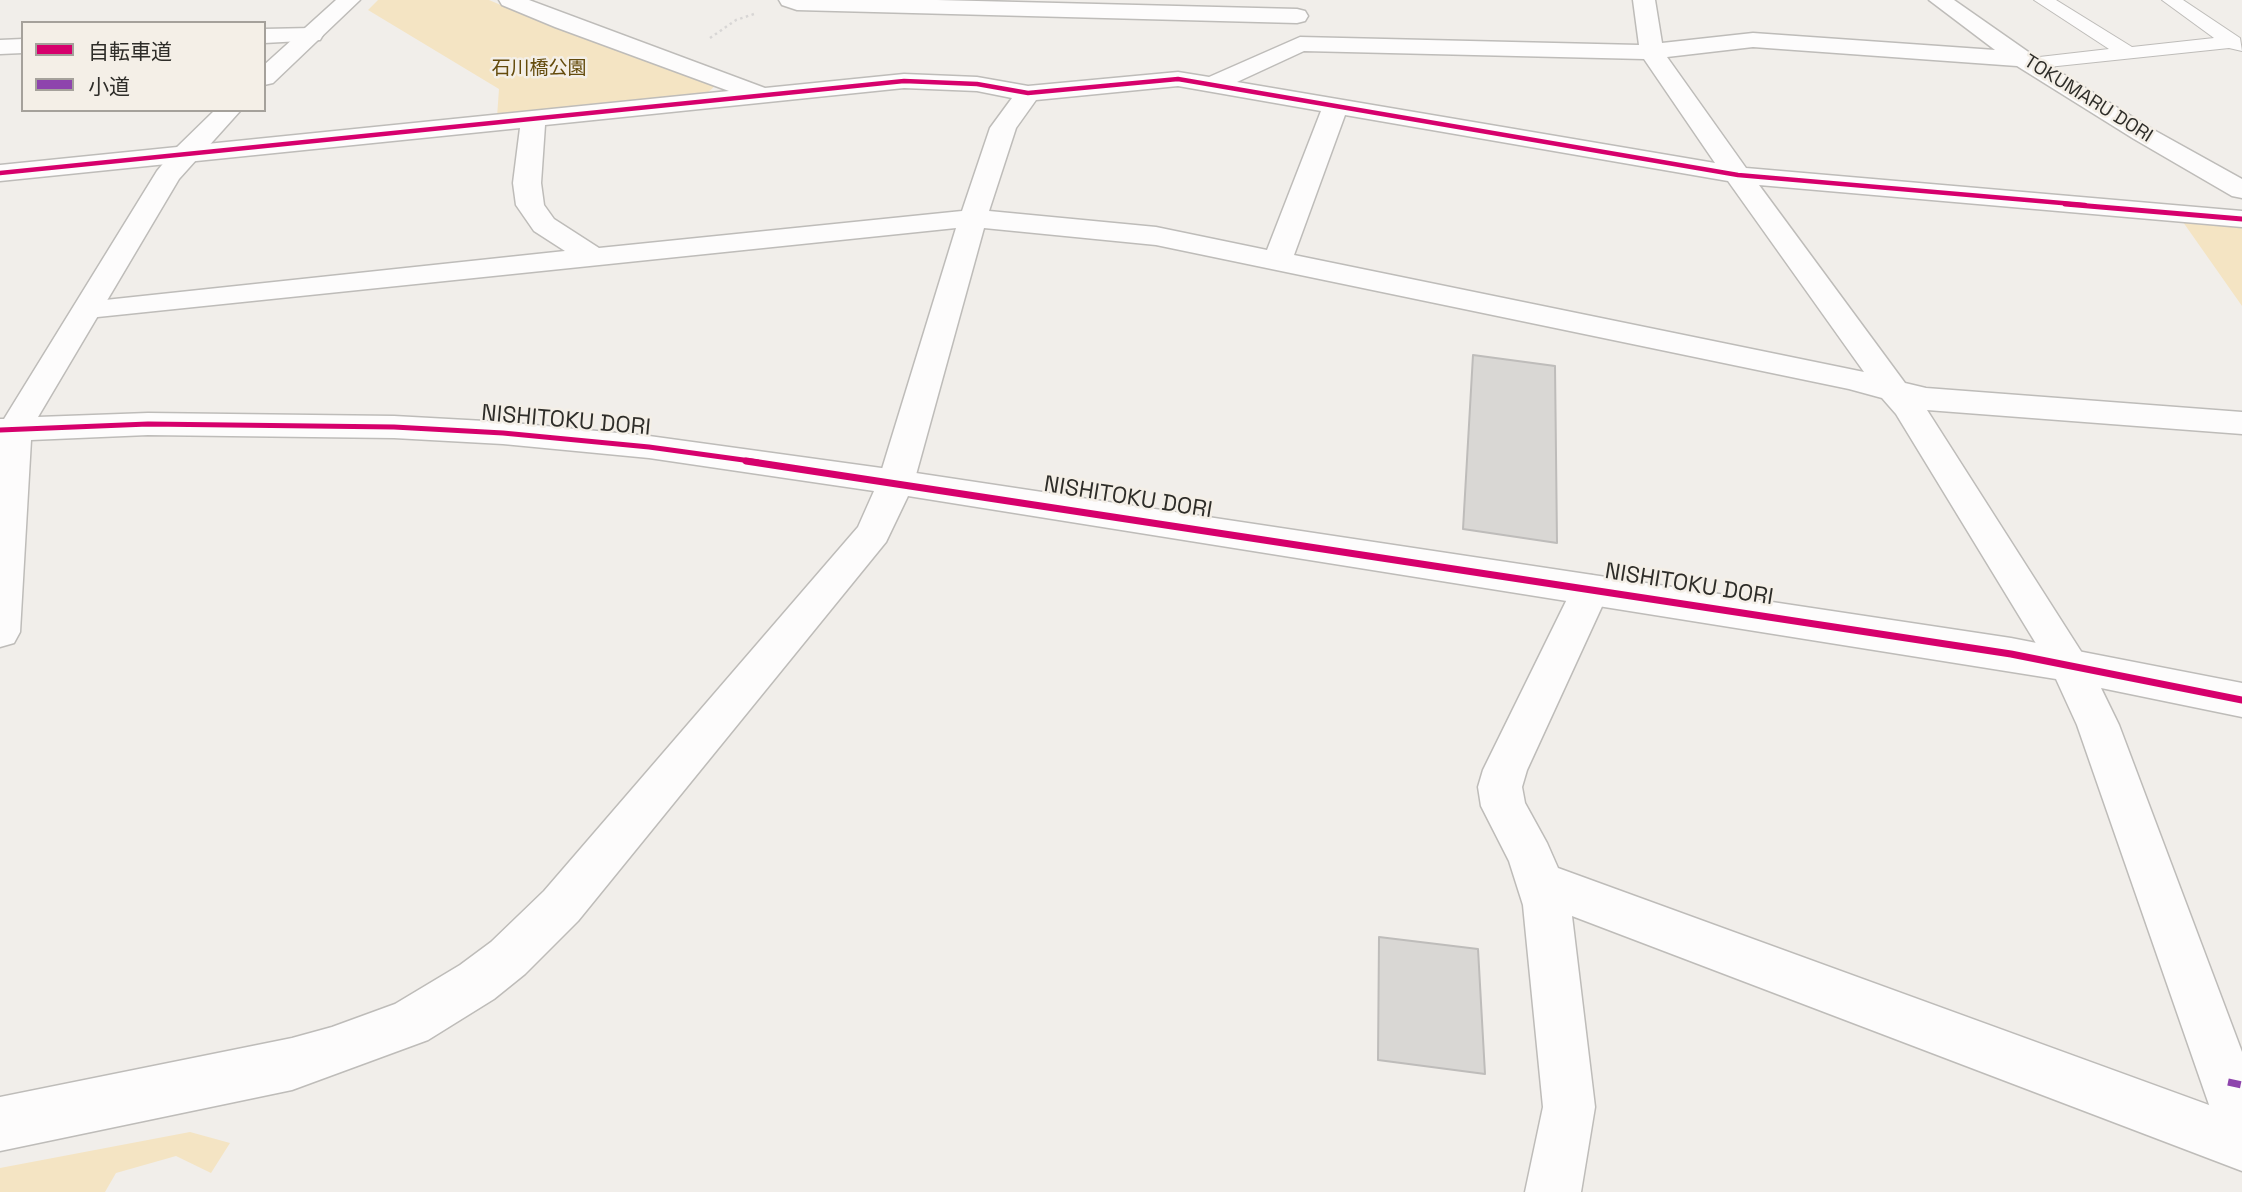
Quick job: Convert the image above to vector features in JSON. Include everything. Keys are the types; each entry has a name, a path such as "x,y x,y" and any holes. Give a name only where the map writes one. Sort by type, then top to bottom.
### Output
{"street":[{"path":"266,76 349,0"},
{"path":"509,0 765,96"},
{"path":"790,0 797,3 1296,8 1300,44"},
{"path":"1644,0 1657,64 1894,391 1909,407 2071,667 2098,725 2242,1122"},
{"name":"TOKUMARU DORI","path":"1940,0 2027,61 2154,140 2242,190"},
{"path":"266,36 312,34"},
{"path":"1211,85 1300,44 1624,53 1753,40 2027,61"},
{"path":"0,47 21,46"},
{"path":"0,173 928,80 977,84 1028,93 1178,79 1738,175 2242,219"},
{"path":"0,1124 292,1064 332,1052 410,1023 477,982 536,932 873,533 896,482 973,218 1003,128 1028,93"},
{"path":"1276,261 1335,107"},
{"path":"0,632 8,429 88,309 167,177 184,155 227,112"},
{"path":"533,120 527,183 530,205 544,225 594,257"},
{"path":"88,309 973,218 1156,236 1852,379 1926,399 2242,422"},
{"name":"NISHITOKU DORI","path":"8,429 287,424 489,432 649,447 896,482 2011,654 2242,700"},
{"path":"1553,1192 1569,1107 1547,905 1541,883 1503,806 1500,787 1505,770 1591,589"},
{"path":"1541,883 2242,1144"}],"lane":[{"path":"2043,0 2127,52"},
{"path":"2171,0 2237,45"},
{"path":"2027,61 2237,45"}],"path":[{"path":"705,41 736,20 756,13"}],"green space":[{"name":"石川橋公園","path":"378,0 489,0 550,26 716,85 705,95 497,117 499,89 368,10"},
{"path":"2183,222 2242,228 2242,306"},
{"path":"190,1132 230,1143 211,1173 176,1156 116,1173 105,1192 0,1192 0,1168"}],"building":[{"path":"1473,355 1555,366 1557,543 1463,529"},
{"path":"1379,937 1478,949 1485,1074 1378,1060"}],"marked path":[{"path":"2228,1082 2242,1085"}],"cycle path":[{"path":"0,173 904,81 977,84 1028,93 1178,79 1738,175 2242,219"},
{"path":"0,430 148,424 394,427 503,433 649,447 896,482 2011,654 2242,700"}]}
